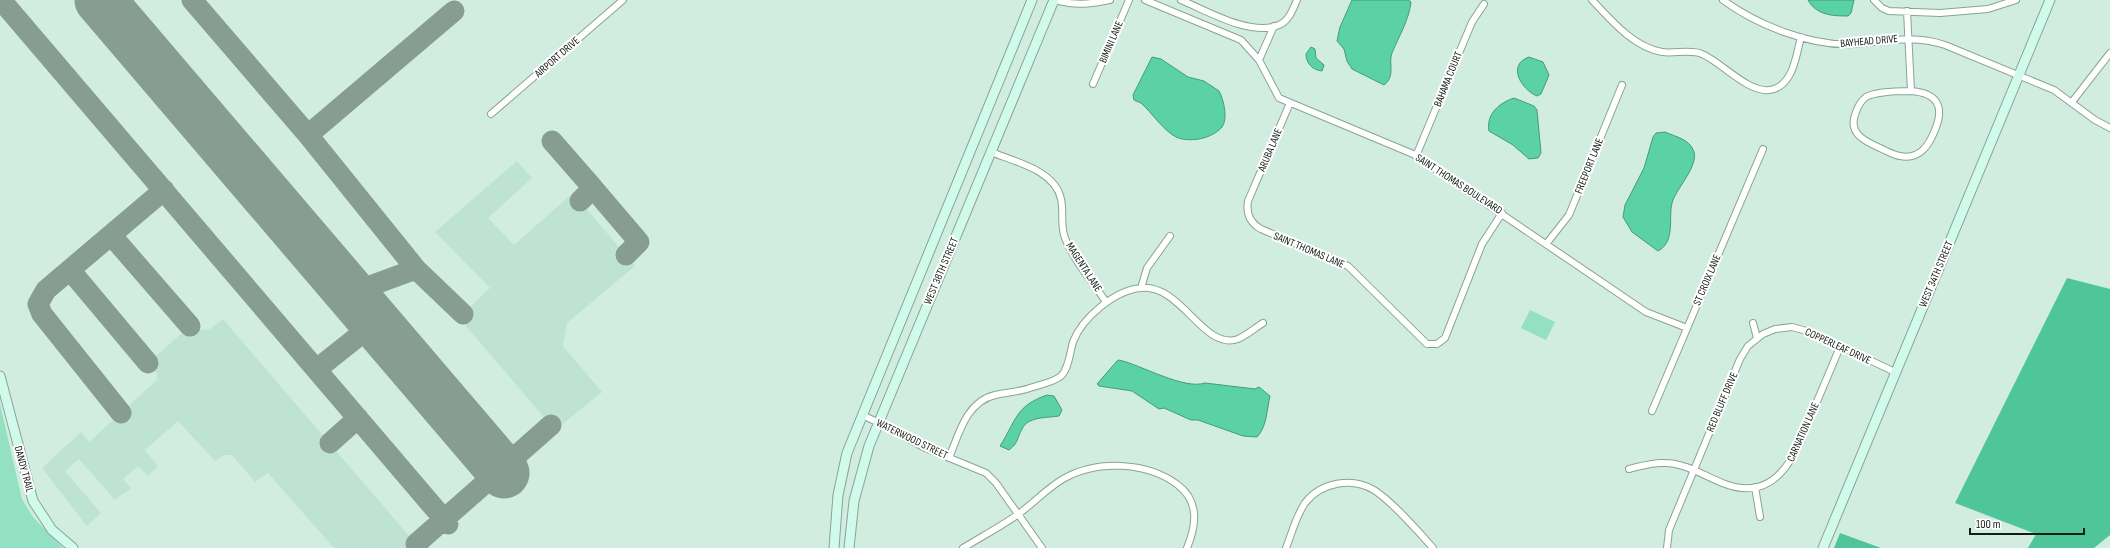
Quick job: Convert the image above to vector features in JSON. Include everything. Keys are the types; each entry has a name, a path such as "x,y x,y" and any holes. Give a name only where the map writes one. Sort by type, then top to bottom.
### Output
{"main road":[{"name":"WEST 38TH STREET","path":"833,546 842,472 862,415 1032,0"},
{"name":"WEST 38TH STREET","path":"849,548 852,517 858,484 869,446 1054,0"},
{"name":"WEST 34TH STREET","path":"1823,548 2050,0"},
{"name":"DANDY TRAIL","path":"0,376 33,501 52,530 73,548"}],"street":[{"name":"AIRPORT DRIVE","path":"491,114 623,0"},
{"path":"1054,0 1072,5 1090,4 1110,0"},
{"name":"BIMINI LANE","path":"1093,84 1129,0"},
{"name":"SAINT THOMAS BOULEVARD","path":"1145,0 1241,40 1260,60 1279,98 1416,156 1547,243 1646,312 1687,328"},
{"path":"1181,0 1246,27 1274,26 1280,24 1290,15 1297,0"},
{"path":"1592,0 1617,26 1639,42 1662,52 1701,53 1752,86 1762,90 1773,89 1782,85 1787,80 1791,74 1802,37"},
{"name":"BAYHEAD DRIVE","path":"1723,0 1751,16 1802,37 1819,42 1843,44 1908,39 1945,45 2054,90 2095,120 2110,128"},
{"path":"1874,0 1887,10 1940,13 1988,9 2016,0"},
{"name":"BAHAMA COURT","path":"1416,156 1472,22 1484,4"},
{"path":"1907,11 1911,91"},
{"path":"1260,60 1274,26"},
{"path":"1241,40 1246,27"},
{"path":"2072,102 2110,53"},
{"name":"FREEPORT LANE","path":"1547,243 1569,215 1622,85"},
{"path":"1911,91 1928,95 1937,103 1940,115 1936,128 1925,149 1912,156 1902,156 1860,138 1854,128 1855,115 1860,103 1870,95 1911,91"},
{"name":"ARUBA LANE","path":"1250,198 1290,103"},
{"name":"ST CROIX LANE","path":"1652,411 1763,149"},
{"name":"MAGENTA LANE","path":"991,152 1041,173 1053,182 1062,201 1062,226 1066,241 1106,302"},
{"name":"SAINT THOMAS LANE","path":"1250,198 1247,207 1248,215 1258,228 1348,266 1424,342 1435,345 1445,338 1482,244 1502,213"},
{"path":"1141,288 1147,268 1170,236"},
{"path":"949,458 968,414 978,403 994,395 1018,392 1060,376 1067,366 1076,337 1084,324 1106,302 1125,293 1141,288 1154,289 1169,297 1190,312 1210,334 1221,340 1236,339 1263,323"},
{"path":"1753,323 1757,338"},
{"name":"COPPERLEAF DRIVE","path":"1757,338 1775,329 1792,327 1810,332 1895,372"},
{"name":"RED BLUFF DRIVE","path":"1667,548 1669,530 1743,354 1757,338"},
{"name":"CARNATION LANE","path":"1629,469 1664,463 1677,464 1729,485 1754,487 1778,476 1794,457 1840,347"},
{"name":"WATERWOOD STREET","path":"862,415 878,422 923,447 977,468 989,475 1042,548"},
{"path":"963,548 1018,514 1062,480 1085,470 1105,466 1137,468 1168,480 1182,489 1192,502 1196,523 1187,548"},
{"path":"1286,548 1300,510 1316,492 1329,485 1346,482 1360,484 1376,491 1433,548"},
{"path":"1754,487 1760,517"}],"shaded area":[{"path":"1352,0 1408,0 1411,2 1406,22 1392,53 1390,78 1384,85 1352,69 1347,61 1344,49 1337,41 1340,27"},
{"path":"1808,0 1854,0 1851,13 1848,16 1836,16 1820,12 1811,5"},
{"path":"1311,47 1315,49 1316,58 1324,65 1322,71 1313,68 1307,61 1306,54"},
{"path":"1152,57 1161,59 1188,77 1204,81 1219,91 1224,104 1225,119 1224,124 1218,131 1200,139 1181,139 1171,134 1141,103 1134,100 1133,95"},
{"path":"1529,57 1543,62 1549,75 1541,94 1537,96 1531,93 1522,83 1517,71 1518,66 1522,61"},
{"path":"1514,98 1534,106 1537,110 1541,153 1538,158 1529,159 1513,145 1489,131 1490,119 1495,110 1503,103"},
{"path":"1665,132 1686,141 1694,152 1694,158 1693,164 1671,206 1670,234 1668,241 1664,247 1658,251 1632,232 1623,217 1625,205 1644,168 1653,137 1656,133"},
{"path":"517,161 532,178 488,218 514,245 573,193 635,266 567,323 563,346 602,392 555,430 459,318 490,288 435,232"},
{"path":"2067,278 2110,289 2110,535 2094,548 2028,548 2036,534 1955,503"},
{"path":"1530,310 1555,322 1546,340 1521,328"},
{"path":"223,319 420,548 334,548 268,473 255,482 232,455 224,455 215,461 178,421 145,450 158,466 148,476 138,466 123,479 131,488 115,500 79,459 65,471 101,513 87,526 42,468 81,432 89,442 157,380 157,373 148,363 190,326 199,330 210,329"},
{"path":"1119,360 1186,383 1205,383 1255,389 1259,387 1270,396 1263,428 1257,437 1243,436 1198,420 1191,420 1164,408 1159,409 1132,391 1099,386 1097,384"},
{"path":"1047,395 1054,396 1062,410 1059,416 1039,418 1029,422 1022,429 1016,443 1009,450 1000,446 1022,409 1036,399"},
{"path":"0,404 22,499 33,517 63,548 0,548"},
{"path":"1840,533 1881,548 1834,548"}],"taxiway":[{"path":"1,0 448,524"},
{"path":"192,0 308,135 416,269 463,314"},
{"path":"308,135 454,11"},
{"path":"552,141 593,188 580,201"},
{"path":"593,188 639,242 626,255"},
{"path":"121,413 42,314 38,304 46,290 164,190"},
{"path":"111,235 190,326"},
{"path":"351,293 416,269"},
{"path":"70,270 148,363"},
{"path":"359,303 364,318 361,334"},
{"path":"317,369 361,334 372,332 389,339"},
{"path":"330,443 358,418"},
{"path":"416,544 551,425"}],"runway":[{"path":"100,0 504,473"}]}
